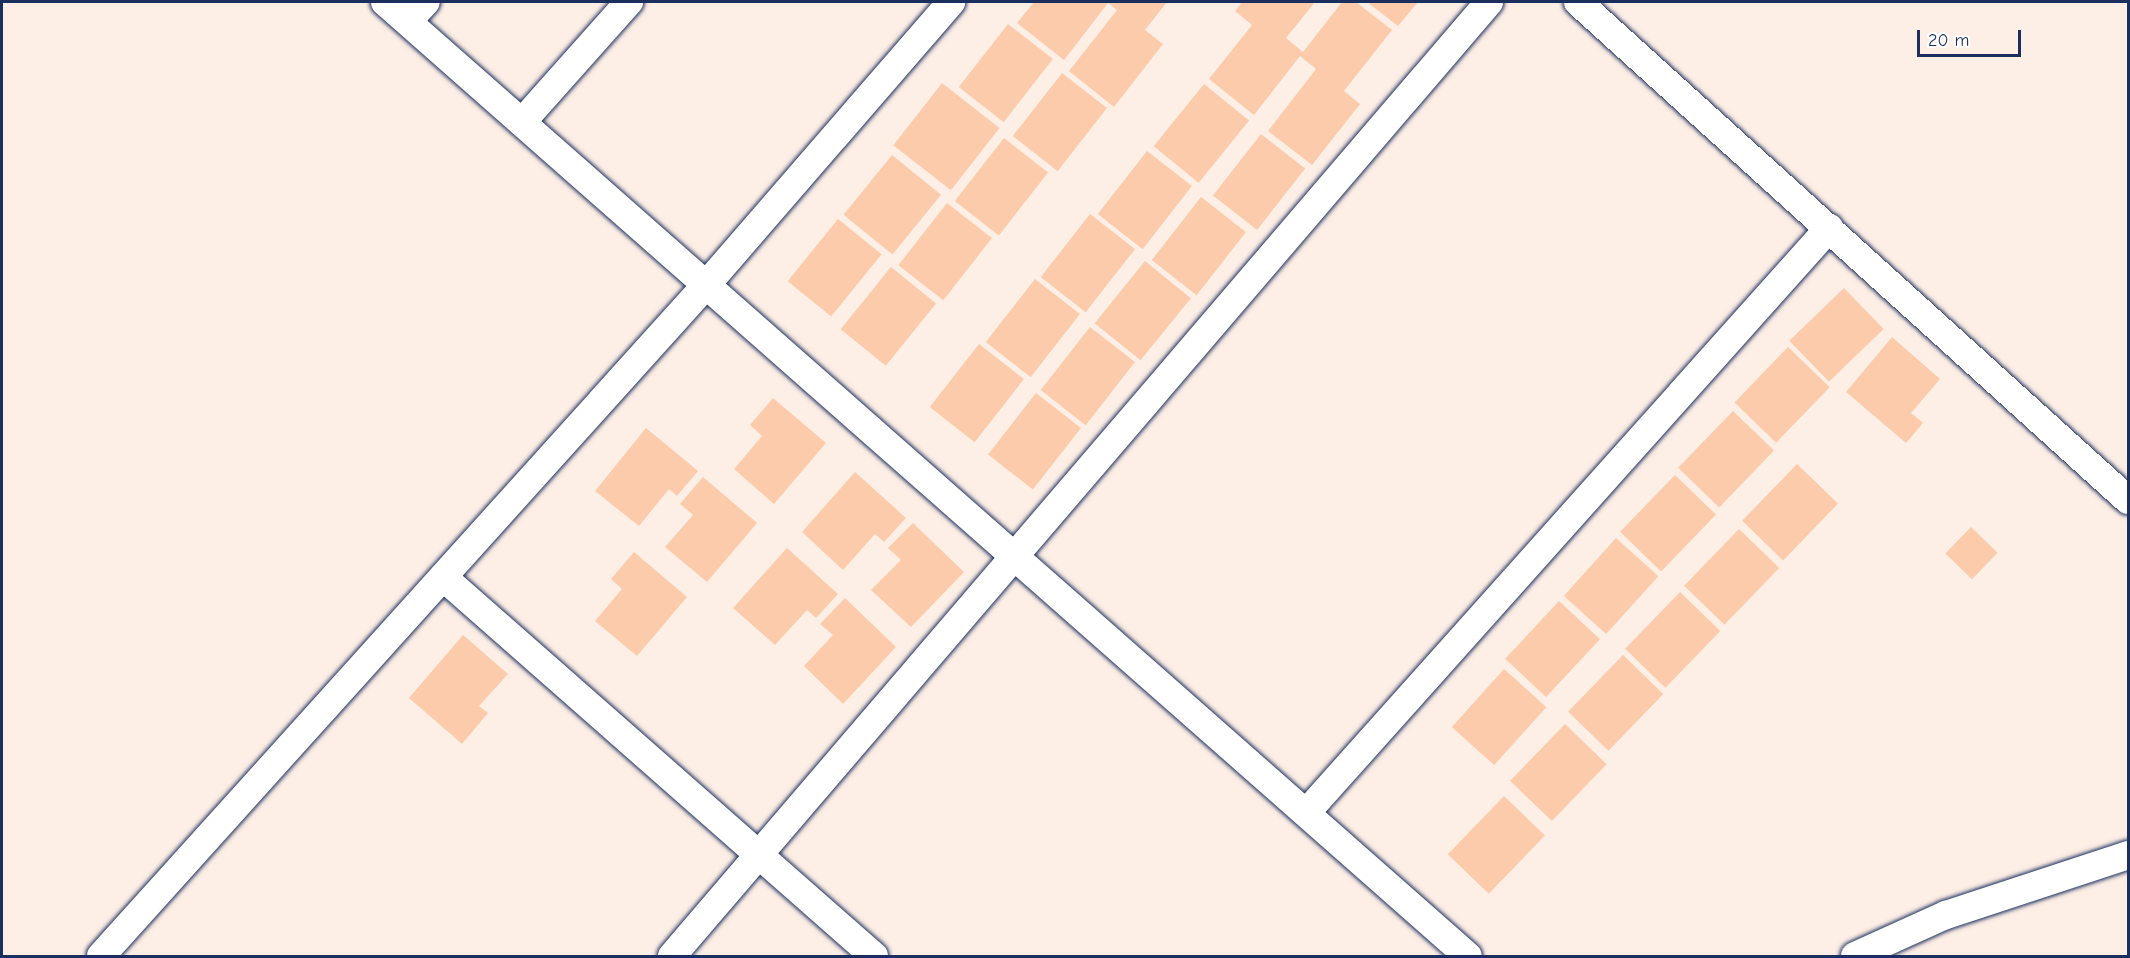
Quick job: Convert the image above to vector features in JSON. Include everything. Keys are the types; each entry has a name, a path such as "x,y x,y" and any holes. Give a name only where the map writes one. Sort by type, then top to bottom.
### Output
{"street":[{"path":"386,2 417,11 522,122 1468,957"},
{"path":"522,122 629,2"},
{"path":"101,957 707,285 951,2"},
{"path":"672,957 1489,2"},
{"path":"1578,2 2128,500"},
{"path":"1306,813 1829,228"},
{"path":"443,577 874,957"},
{"path":"1855,957 1946,915 2128,855"}],"building":[{"path":"1034,2 1167,2 1145,30 1163,44 1114,107 1069,71 1117,10 1108,3 1064,60 1017,23"},
{"path":"1242,2 1315,2 1286,38 1303,52 1342,2 1356,2 1392,30 1344,91 1360,104 1312,165 1268,131 1316,69 1300,56 1254,115 1209,79 1252,25 1235,11"},
{"path":"1367,2 1418,2 1398,26"},
{"path":"1008,24 1053,59 1004,122 959,87"},
{"path":"1062,73 1107,108 1058,171 1013,136"},
{"path":"942,83 1000,128 951,190 893,145"},
{"path":"1204,84 1249,121 1199,183 1154,146"},
{"path":"1261,134 1305,168 1257,230 1213,195"},
{"path":"1004,138 1048,172 999,236 955,201"},
{"path":"1147,151 1192,186 1143,249 1098,214"},
{"path":"892,155 941,195 893,254 844,215"},
{"path":"1201,197 1246,232 1197,295 1152,260"},
{"path":"947,203 992,238 943,300 898,265"},
{"path":"1090,214 1135,249 1086,312 1041,277"},
{"path":"838,219 882,254 831,316 788,281"},
{"path":"1145,261 1191,298 1141,360 1095,323"},
{"path":"891,267 936,304 886,366 841,329"},
{"path":"1035,279 1080,314 1031,377 986,342"},
{"path":"1844,288 1884,329 1829,382 1789,341"},
{"path":"1090,327 1135,362 1086,425 1041,390"},
{"path":"1892,337 1940,379 1911,413 1923,423 1906,443 1846,392"},
{"path":"979,344 1024,379 975,442 930,407"},
{"path":"1788,347 1830,387 1776,443 1735,402"},
{"path":"1036,393 1081,428 1033,490 988,454"},
{"path":"773,398 826,443 774,504 734,469 762,436 750,425"},
{"path":"1733,411 1774,451 1719,507 1678,468"},
{"path":"646,428 698,471 677,496 669,489 639,526 595,491"},
{"path":"1797,464 1838,504 1783,560 1742,521"},
{"path":"855,472 906,518 884,542 875,534 843,570 802,532"},
{"path":"1675,475 1716,515 1661,571 1620,532"},
{"path":"703,477 757,523 707,582 665,547 693,515 680,504"},
{"path":"913,523 964,572 911,627 871,590 901,560 888,548"},
{"path":"1971,527 1998,553 1972,579 1945,554"},
{"path":"1739,529 1779,568 1724,625 1684,586"},
{"path":"1616,538 1658,576 1606,634 1564,596"},
{"path":"787,548 838,594 816,618 807,610 775,645 733,608"},
{"path":"634,552 687,597 637,656 595,621 622,589 611,579"},
{"path":"1680,592 1720,631 1665,688 1625,649"},
{"path":"845,598 896,647 843,704 804,666 833,635 820,624"},
{"path":"1559,601 1600,639 1546,697 1505,659"},
{"path":"463,635 508,674 479,706 488,713 462,744 409,698"},
{"path":"1623,655 1663,694 1608,751 1568,712"},
{"path":"1504,669 1546,707 1494,765 1452,727"},
{"path":"1565,724 1607,764 1552,821 1510,781"},
{"path":"1504,796 1545,836 1489,894 1448,854"}]}
